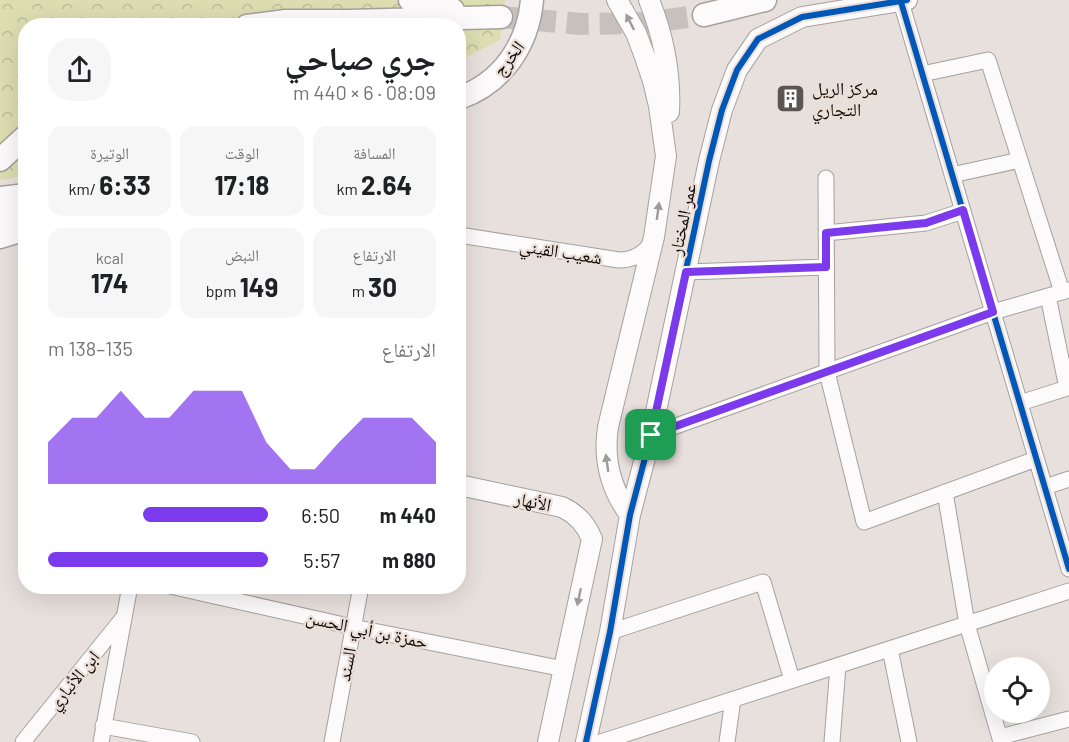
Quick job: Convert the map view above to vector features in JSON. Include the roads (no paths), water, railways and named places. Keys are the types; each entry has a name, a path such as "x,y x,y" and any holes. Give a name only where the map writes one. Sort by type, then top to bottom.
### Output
{"main road":[{"name":"الخرج","path":"410,0 463,13 501,17 466,18"},
{"name":"الخرج","path":"466,95 491,81 510,61 528,27 532,0"},
{"path":"704,15 765,0"},
{"path":"0,160 18,143"},
{"path":"0,198 18,196"},
{"path":"0,216 18,215"},
{"path":"0,237 18,231"}],"street":[{"path":"617,0 636,33 653,81 666,156"},
{"path":"630,515 616,493 611,480 606,441 654,237 666,156 668,79 659,31 649,0"},
{"path":"904,1 922,74 1069,569"},
{"name":"عمر المختار","path":"586,742 610,632 630,515 651,435 709,161 722,110 737,70 758,39 802,17 904,1"},
{"path":"922,74 988,60 1020,160 1059,292 1067,388 1020,403"},
{"path":"952,175 1020,160"},
{"path":"826,178 827,372 864,522 1036,459"},
{"path":"826,233 926,223 963,210"},
{"name":"شعيب القيني","path":"466,236 624,260 642,254 648,249 654,237"},
{"path":"686,272 826,267"},
{"path":"651,435 993,312 1059,292"},
{"path":"1045,487 1069,479"},
{"name":"الأنهار","path":"466,486 569,510 584,522 589,530 592,539 564,669"},
{"path":"945,492 967,624 1001,740 1069,719"},
{"path":"610,632 763,582 792,680"},
{"path":"601,742 1069,591"},
{"path":"101,742 128,594"},
{"name":"حمزة بن أبي الحسن","path":"206,594 353,627 564,669"},
{"name":"السند","path":"332,742 359,594"},
{"name":"ابن الأنباري","path":"23,742 123,618"},
{"path":"890,649 909,742"},
{"path":"832,742 838,666"},
{"path":"548,742 564,669"},
{"path":"727,742 734,699"},
{"path":"103,726 192,742"}],"tunnel":[{"path":"501,17 581,24 643,23 704,15"}],"place":[{"name":"مركز الريل التجاري","path":"791,98"}]}
